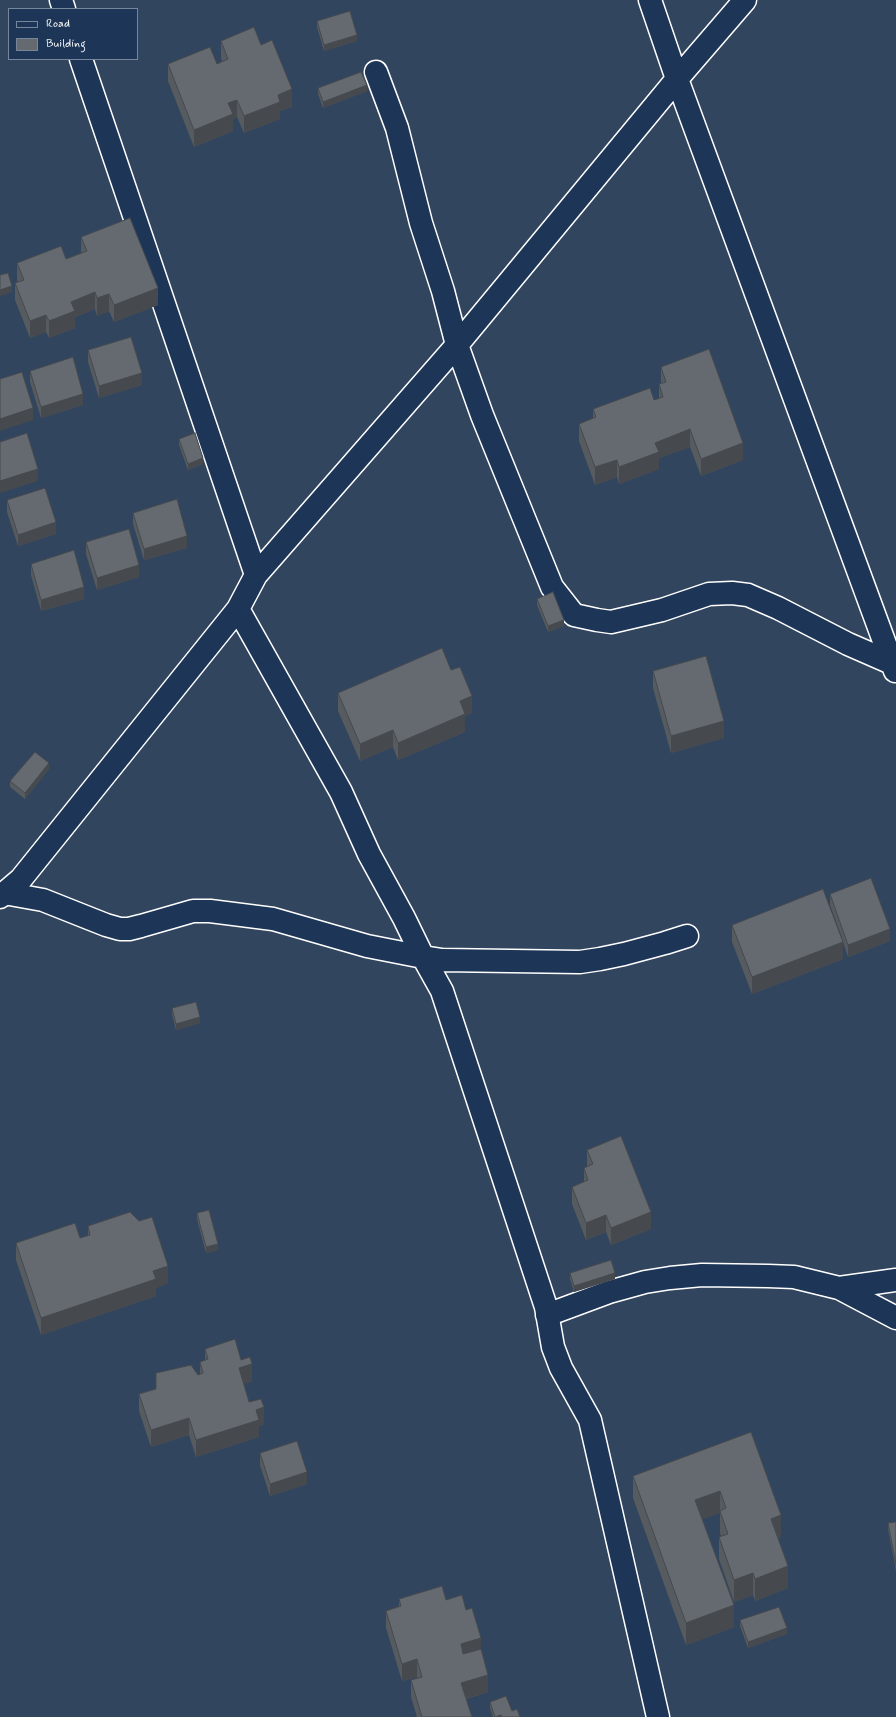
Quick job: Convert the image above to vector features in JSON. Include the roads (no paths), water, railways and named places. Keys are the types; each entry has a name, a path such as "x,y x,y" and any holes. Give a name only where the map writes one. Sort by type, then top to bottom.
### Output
{"street":[{"path":"650,0 677,79 894,667"},
{"path":"2,895 21,879 238,610 256,575 457,345 677,79 745,0"},
{"path":"81,60 256,575"},
{"path":"376,72 397,128 421,222 443,291 457,345 482,416 552,587 574,615 612,622 662,610 709,594 732,593 748,595 778,608 894,667"},
{"path":"238,610 341,792 369,854 404,918 423,958 442,991 547,1315 553,1347 561,1368 590,1420 658,1717"},
{"path":"2,895 43,900 120,929 129,929 192,911 210,911 273,919 367,946 423,958 442,960 500,959 535,962 580,962 624,954 687,936"},
{"path":"547,1315 609,1292 645,1282 702,1275 794,1278 839,1288 896,1318"},
{"path":"839,1288 896,1280"}]}
